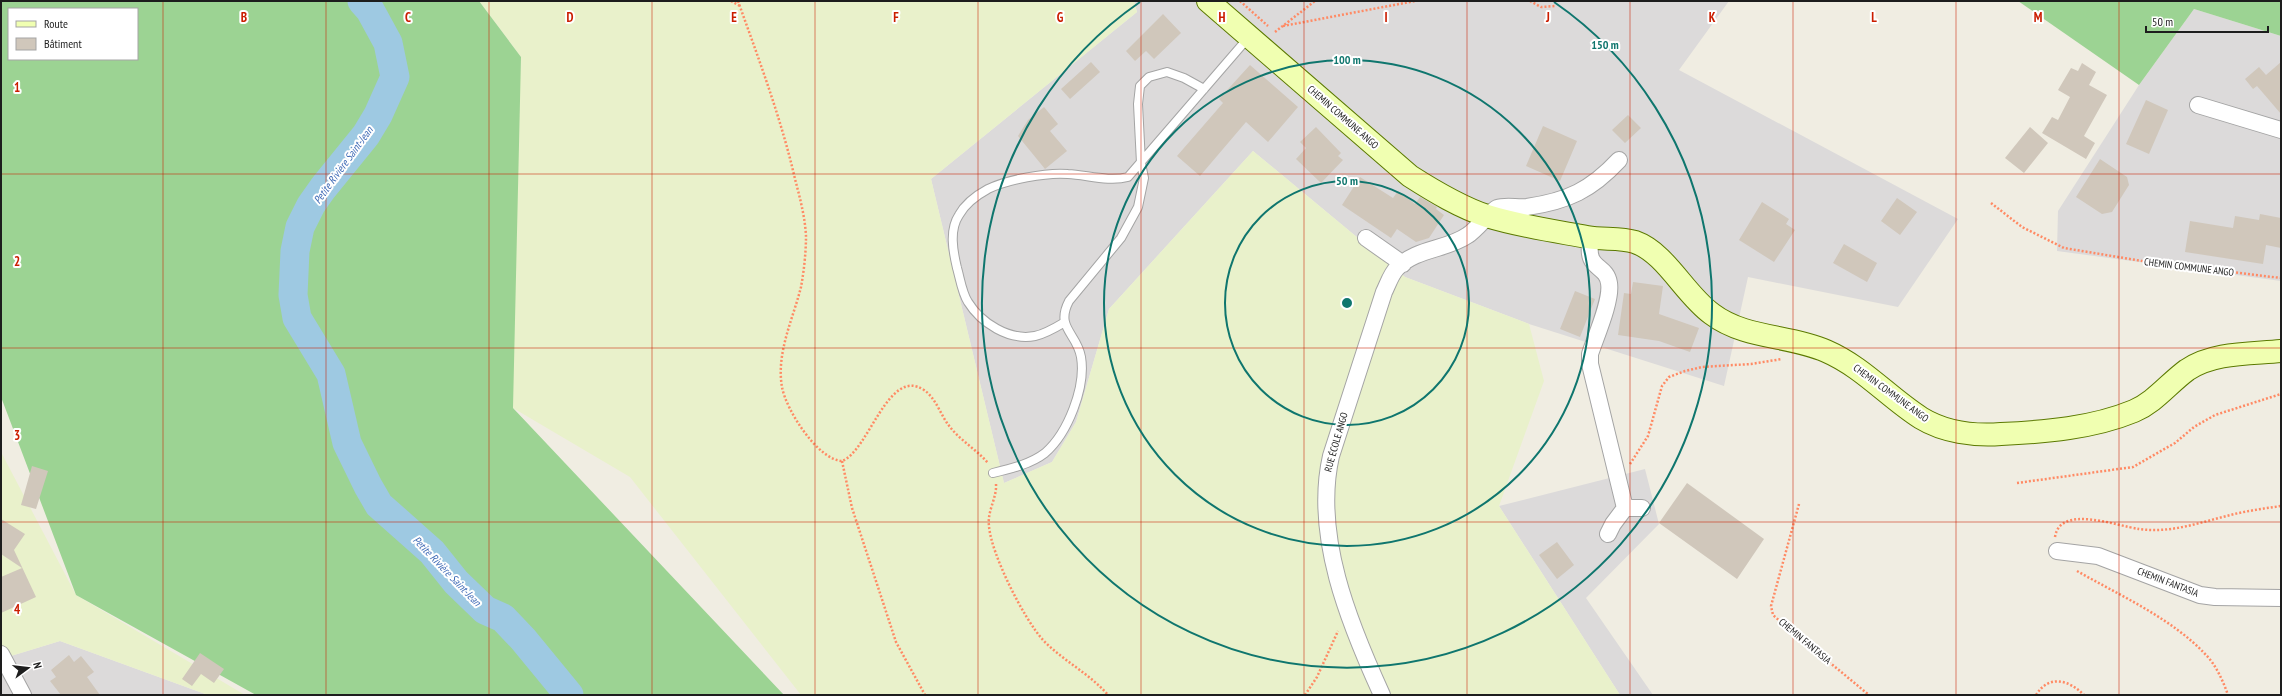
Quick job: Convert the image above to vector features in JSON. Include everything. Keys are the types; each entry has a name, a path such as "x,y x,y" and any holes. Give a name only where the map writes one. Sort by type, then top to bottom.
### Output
{"street":[{"name":"CHEMIN COMMUNE ANGO","path":"1208,1 1410,176 1449,200 1489,217 1591,238 1623,240 1645,247 1662,262 1701,306 1730,324 1746,331 1805,343 1828,352 1857,368 1922,418 1961,432 1980,434 2056,430 2097,423 2132,412 2150,403 2188,369 2203,363 2235,354 2281,351"},
{"path":"2198,105 2281,130"},
{"path":"1489,217 1492,211 1496,208 1527,207 1580,192 1596,183 1619,160"},
{"name":"RUE ÉCOLE ANGO","path":"1382,695 1347,613 1326,522 1326,476 1331,456 1384,292 1394,273 1402,264 1424,252 1467,236 1489,217"},
{"path":"1366,238 1402,264"},
{"path":"1591,238 1590,256 1598,269 1605,274 1609,287 1590,354 1590,364 1625,508"},
{"path":"1625,508 1642,508"},
{"path":"1608,534 1612,524 1625,508"},
{"name":"CHEMIN FANTASIA","path":"2057,551 2098,556 2200,595 2215,598 2281,598"},
{"path":"1,654 22,695"}],"lane":[{"path":"1065,322 1050,331 1034,336 1017,336 1002,331 981,319 967,301 954,258 952,234 958,215 975,198 988,189 1010,180 1066,173 1118,180 1128,177 1250,36"},
{"path":"993,473 1025,463 1044,454 1057,441 1080,392 1082,373 1081,355 1065,322 1063,312 1069,301 1121,238 1138,207 1144,178 1140,163 1138,104 1140,86 1149,77 1167,72 1184,78 1204,89"}],"path":[{"path":"731,1 740,6"},
{"path":"738,1 773,99 791,160 806,236 801,286 788,332 781,367 782,388 797,420 826,457 842,462 853,455 892,394 907,386 917,386 931,397 950,428 983,458 993,473 996,488 989,514 991,538 1026,617 1044,640 1089,675 1108,695"},
{"path":"1275,32 1315,1"},
{"path":"1284,26 1415,1"},
{"path":"1530,1 1541,7 1556,6"},
{"name":"CHEMIN COMMUNE ANGO","path":"1991,203 2022,226 2064,248 2148,262 2281,278"},
{"path":"1618,480 1648,436 1662,386 1669,377 1685,371 1702,368 1751,364 1781,359 1801,351 1805,343"},
{"path":"2017,483 2133,467 2175,443 2194,427 2215,415 2281,394"},
{"path":"842,462 852,508 896,642 925,695"},
{"name":"CHEMIN FANTASIA","path":"1799,504 1771,606 1772,611 1782,623 1870,695"},
{"path":"1304,695 1317,677 1347,613"},
{"path":"2036,695 2041,688 2051,681 2063,681 2078,689 2084,695"}],"shaded area":[{"path":"1134,1 1729,1 1679,70 1958,219 1898,307 1748,277 1724,386 1529,324 1405,277 1253,151 1109,309 1076,422 1052,462 1004,483 931,179 1137,12"},
{"path":"2194,9 2281,36 2281,281 2057,251 2058,211 2139,85"},
{"path":"1645,469 1659,524 1586,598 1653,695 1620,695 1499,506"},
{"path":"60,641 208,695 1,695 1,659"}],"green space":[{"path":"1,1 479,1 521,57 513,408 784,695 256,695 76,595 1,397"},
{"path":"479,1 1134,1 1137,12 931,179 1004,483 1052,462 1076,422 1109,309 1253,151 1405,277 1529,324 1544,381 1499,506 1620,695 801,695 630,477 513,408 509,297 521,57"},
{"path":"2018,1 2281,1 2281,36 2194,9 2139,85"},
{"path":"1,452 76,595 245,695 208,695 60,641 1,659"}],"building":[{"path":"1163,14 1181,33 1154,59 1146,51 1135,61 1126,51"},
{"path":"1091,62 1100,72 1070,99 1061,89"},
{"path":"2281,62 2281,114 2257,86 2253,89 2245,79 2259,67 2266,75"},
{"path":"2082,63 2096,72 2089,85 2107,95 2084,136 2095,143 2086,159 2042,133 2052,117 2058,120 2070,97 2058,90 2071,68 2078,71"},
{"path":"1250,65 1298,107 1268,142 1246,122 1200,176 1177,156 1223,103 1219,99"},
{"path":"2146,100 2168,110 2149,154 2126,144"},
{"path":"1044,107 1058,124 1050,131 1067,151 1045,169 1018,136 1028,120"},
{"path":"1628,115 1641,128 1625,143 1612,130"},
{"path":"1543,126 1577,141 1560,181 1526,166"},
{"path":"1316,127 1341,153 1338,156 1343,160 1321,183 1296,159 1306,148 1300,142"},
{"path":"2030,127 2048,143 2024,173 2005,158"},
{"path":"2100,159 2127,177 2129,185 2112,212 2102,214 2076,197"},
{"path":"1360,177 1393,198 1398,191 1415,204 1420,197 1437,207 1436,209 1444,215 1429,238 1416,242 1397,229 1391,238 1342,205"},
{"path":"1897,198 1917,212 1900,235 1881,221"},
{"path":"1762,202 1789,219 1786,224 1795,230 1774,262 1739,240"},
{"path":"2260,214 2281,218 2281,248 2266,245 2263,264 2185,252 2190,221 2233,228 2235,216 2259,220"},
{"path":"1844,244 1877,263 1867,282 1833,263"},
{"path":"1633,282 1663,286 1659,314 1699,328 1690,352 1659,341 1618,335 1624,293 1631,294"},
{"path":"1575,291 1595,299 1580,337 1560,329"},
{"path":"32,466 48,471 36,509 21,505"},
{"path":"1687,483 1764,539 1737,579 1659,523"},
{"path":"1,519 25,534 14,550 36,597 1,613 1,577 22,568 1,554"},
{"path":"1557,542 1574,565 1557,579 1539,555"},
{"path":"200,653 224,669 214,683 201,674 192,686 182,679"},
{"path":"69,655 74,662 81,656 94,672 87,677 100,695 61,695 50,681 56,677 51,670"}],"waterway":[{"name":"Petite Rivière Saint-Jean","path":"362,1 370,10 388,43 395,77 378,115 366,135 323,188 311,205 300,227 295,251 293,295 297,318 331,374 347,443 379,505 432,552 456,582 485,610 503,618 523,639 569,695"}]}
